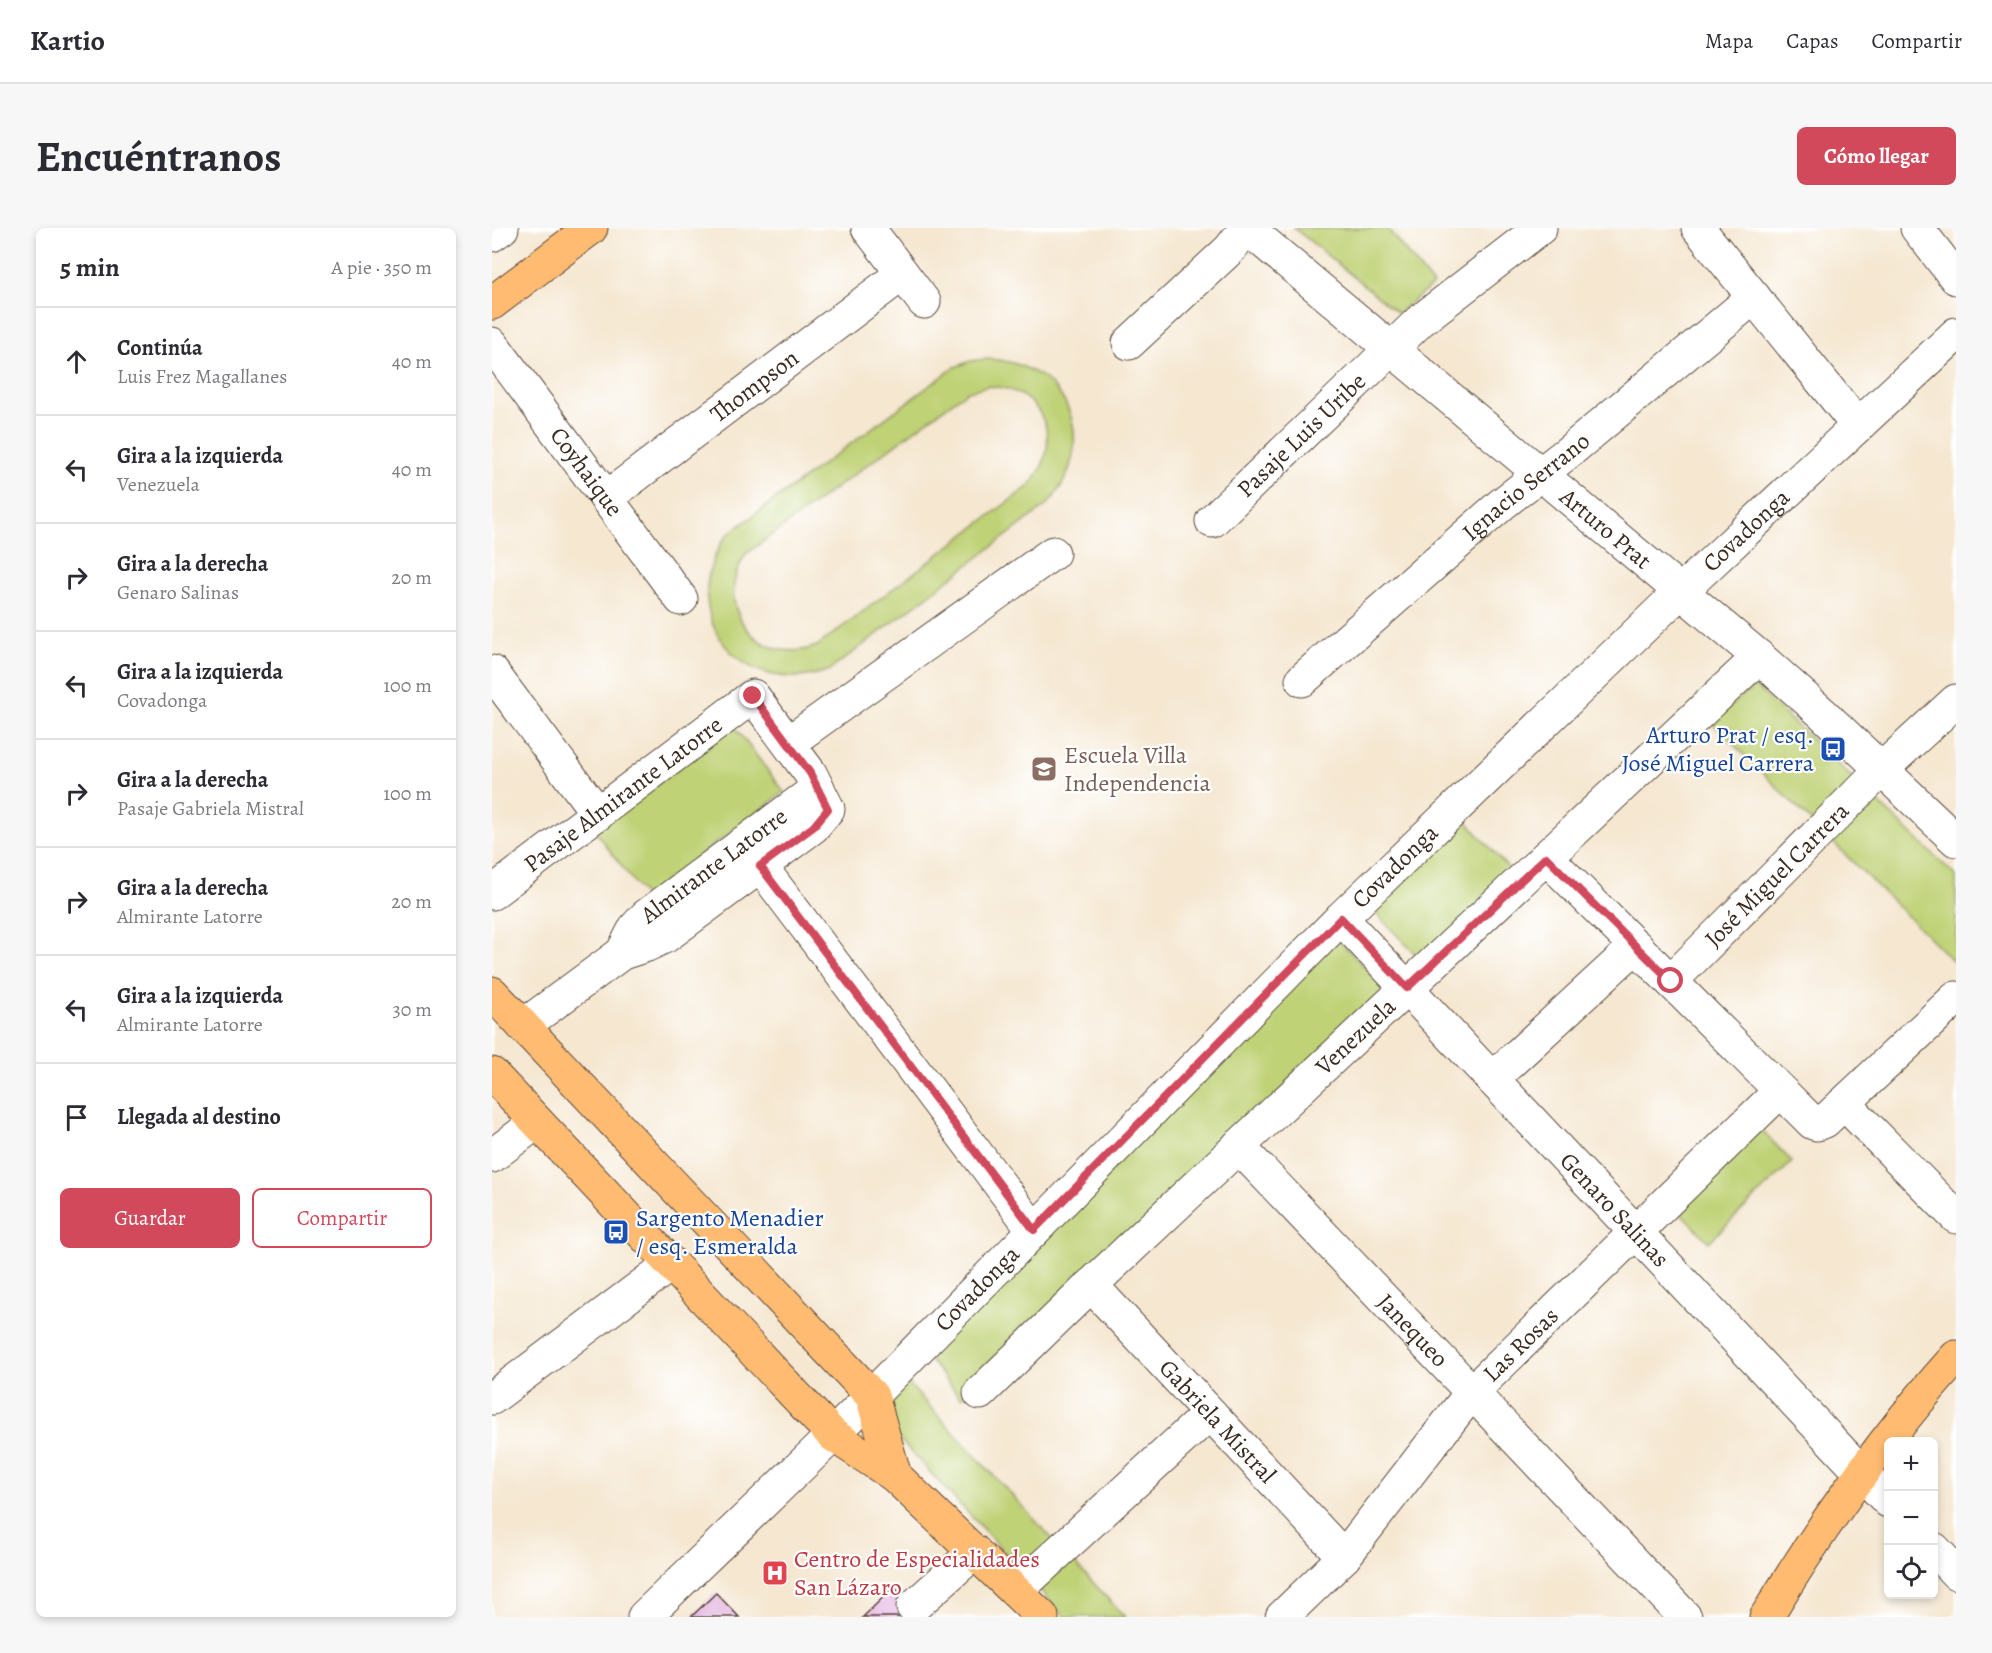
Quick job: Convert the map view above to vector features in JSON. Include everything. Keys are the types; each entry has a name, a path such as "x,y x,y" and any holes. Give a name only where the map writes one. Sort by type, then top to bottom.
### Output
{"main road":[{"path":"492,303 591,228"},
{"path":"492,993 872,1396 895,1476"},
{"path":"492,1074 833,1436 895,1476 1042,1617"},
{"path":"1766,1617 1818,1534 1862,1472 1901,1421 1956,1357"}],"street":[{"path":"492,235 502,228"},
{"path":"868,228 924,302"},
{"path":"1129,343 1230,249 1246,228"},
{"name":"Arturo Prat","path":"1246,228 1759,657 1956,840"},
{"name":"Pasaje Luis Uribe","path":"1212,521 1419,321 1540,228"},
{"path":"1698,228 1858,426"},
{"path":"1917,228 1956,278"},
{"name":"Thompson","path":"606,498 902,274"},
{"name":"Ignacio Serrano","path":"1302,680 1502,504 1754,297"},
{"name":"Covadonga","path":"644,1617 833,1436 1341,918 1680,592 1956,334"},
{"name":"Coyhaique","path":"492,344 681,598"},
{"path":"790,744 802,732 1053,553"},
{"name":"Venezuela","path":"980,1393 1238,1146 1759,657"},
{"path":"492,672 598,813"},
{"name":"Almirante Latorre","path":"523,1026 621,953 666,936 752,854 813,827 828,809 818,788 790,744 753,696"},
{"name":"Pasaje Almirante Latorre","path":"492,893 753,696"},
{"path":"1882,769 1956,701"},
{"name":"José Miguel Carrera","path":"1671,981 1882,769"},
{"path":"752,854 1034,1230"},
{"path":"1546,857 1809,1121 1817,1124 1844,1103 1956,998"},
{"name":"Genaro Salinas","path":"1341,918 1884,1497"},
{"path":"1492,1079 1635,946"},
{"name":"Las Rosas","path":"1282,1617 1344,1557 1472,1392 1780,1091"},
{"path":"1844,1103 1956,1217"},
{"path":"492,1156 537,1122"},
{"name":"Janequeo","path":"1238,1146 1685,1617"},
{"path":"492,1398 671,1264"},
{"name":"Gabriela Mistral","path":"1091,1285 1344,1557"},
{"path":"1016,1591 1210,1413"},
{"path":"913,1607 975,1552"},
{"path":"1938,1553 1956,1573"}],"green space":[{"path":"1294,228 1387,228 1433,285 1398,313"},
{"path":"987,359 1016,364 1039,375 1057,391 1069,411 1074,433 1072,457 1064,481 1047,505 830,670 798,677 768,674 744,662 724,644 712,621 707,594 712,565 727,535 955,367 971,361","holes":["988,386 1008,389 1024,397 1036,407 1044,421 1047,436 1046,453 1040,470 1029,486 817,646 796,651 776,648 759,640 746,628 737,612 734,593 736,574 746,554 968,391"]},
{"path":"1755,686 1956,876 1956,964 1711,722"},
{"path":"734,726 784,792 645,897 595,831"},
{"path":"1461,815 1516,877 1424,963 1366,903"},
{"path":"1331,932 1389,993 961,1398 913,1340"},
{"path":"1759,1127 1792,1162 1709,1242 1675,1207"},
{"path":"905,1380 1125,1617 1065,1617 887,1426 886,1403"}],"building":[{"path":"894,1587 923,1617 863,1617"},
{"path":"716,1593 739,1617 691,1617"}],"place":[{"name":"Arturo Prat / esq. José Miguel Carrera","path":"1833,749"},
{"name":"Escuela Villa Independencia","path":"1044,769"},
{"name":"Sargento Menadier / esq. Esmeralda","path":"616,1232"},
{"name":"Centro de Especialidades San Lázaro","path":"775,1573"}],"route":[{"path":"753,696 810,773 828,809 813,827 760,866 1034,1230 1341,918 1407,988 1546,857 1671,981"}]}
